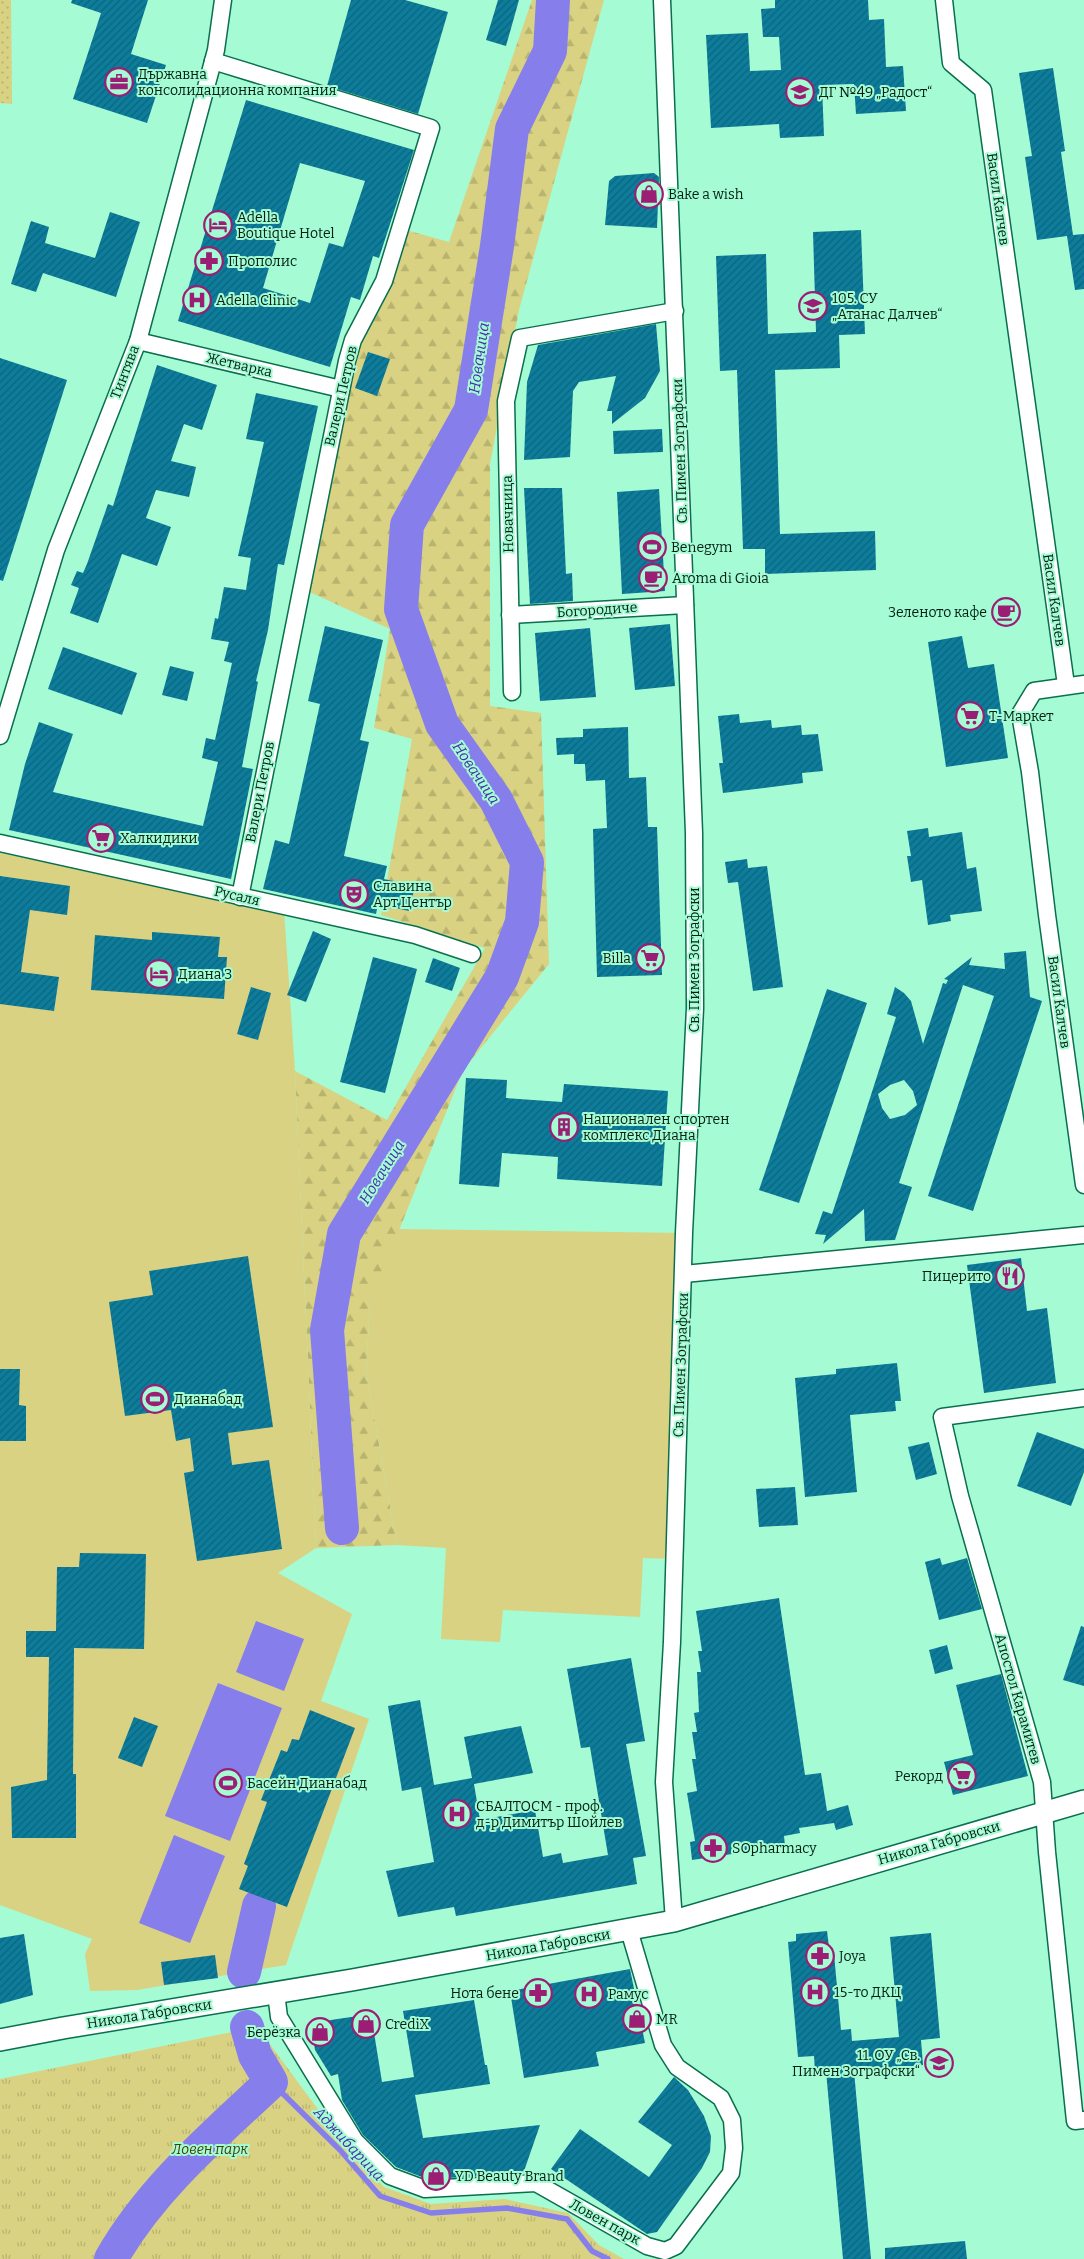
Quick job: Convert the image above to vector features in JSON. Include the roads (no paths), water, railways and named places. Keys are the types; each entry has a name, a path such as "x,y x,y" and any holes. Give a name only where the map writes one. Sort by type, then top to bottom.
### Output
{"street":[{"name":"Тинтява","path":"0,736 56,550 138,341 213,61 223,0"},
{"name":"Св. Пимен Зографски","path":"662,0 694,833 695,1008 672,1642 664,1782 674,1920"},
{"name":"Васил Калчев","path":"944,0 951,63 983,90 1066,685 1034,691 1020,714 1030,772 1047,915 1084,1185"},
{"name":"Валери Петров","path":"213,61 430,128 384,281 377,298 353,340 340,389 240,897"},
{"name":"Новачница","path":"512,692 506,401 520,338 675,311"},
{"name":"Жетварка","path":"138,341 340,389"},
{"name":"Богородиче","path":"510,615 685,604"},
{"path":"1066,685 1084,684"},
{"name":"Русаля","path":"0,842 415,935 472,954"},
{"path":"684,1274 1084,1236"},
{"name":"Апостол Карамитев","path":"1084,1398 942,1417 960,1496 1042,1782 1075,2121 1084,2120"},
{"name":"Никола Габровски","path":"0,2040 72,2026 276,1994 629,1930 674,1920 1084,1801"},
{"name":"Ловен парк","path":"276,1994 279,2017 355,2141 390,2176 425,2189 536,2182 647,2246 665,2251 676,2246 730,2173 734,2148 732,2120 721,2098 677,2068 663,2046 629,1930"}],"waterway":[{"name":"Новачица","path":"342,1528 327,1330 344,1234 502,977 522,922 527,862 496,800 442,724 401,609 407,525 471,410 497,246 512,129 550,51 553,0"},
{"name":"Новачица","path":"244,1972 259,1906"},
{"path":"111,2259 144,2210 163,2187 205,2144 271,2082 255,2055 247,2027"},
{"name":"Аджибарица","path":"271,2082 340,2150 380,2196 431,2213 507,2208 567,2219 592,2251 608,2259"}],"place":[{"name":"Държавна консолидационна компания","path":"119,82"},
{"name":"ДГ №49 „Радост“","path":"800,92"},
{"name":"Bake a wish","path":"649,194"},
{"name":"Adella Boutique Hotel","path":"218,225"},
{"name":"Прополис","path":"209,261"},
{"name":"Adella Clinic","path":"197,300"},
{"name":"105. СУ „Атанас Далчев“","path":"813,306"},
{"name":"Benegym","path":"652,547"},
{"name":"Aroma di Gioia","path":"653,578"},
{"name":"Зеленото кафе","path":"1006,612"},
{"name":"Т-Маркет","path":"970,716"},
{"name":"Халкидики","path":"101,838"},
{"name":"Славина Арт Център","path":"354,894"},
{"name":"Billa","path":"650,958"},
{"name":"Диана 3","path":"159,974"},
{"name":"Национален спортен комплекс Диана","path":"564,1127"},
{"name":"Пицерито","path":"1010,1276"},
{"name":"Дианабад","path":"155,1399"},
{"name":"Рекорд","path":"962,1776"},
{"name":"Басейн Дианабад","path":"228,1783"},
{"name":"СБАЛТОСМ - проф. д-р Димитър Шойлев","path":"457,1814"},
{"name":"SOpharmacy","path":"713,1848"},
{"name":"Joya","path":"820,1956"},
{"name":"15-то ДКЦ","path":"815,1992"},
{"name":"Нота бене","path":"538,1993"},
{"name":"Рамус","path":"589,1994"},
{"name":"MR","path":"637,2019"},
{"name":"CrediX","path":"366,2024"},
{"name":"Берёзка","path":"320,2032"},
{"name":"11. ОУ „Св. Пимен Зографски“","path":"939,2063"},
{"name":"YD Beauty Brand","path":"436,2176"}]}
